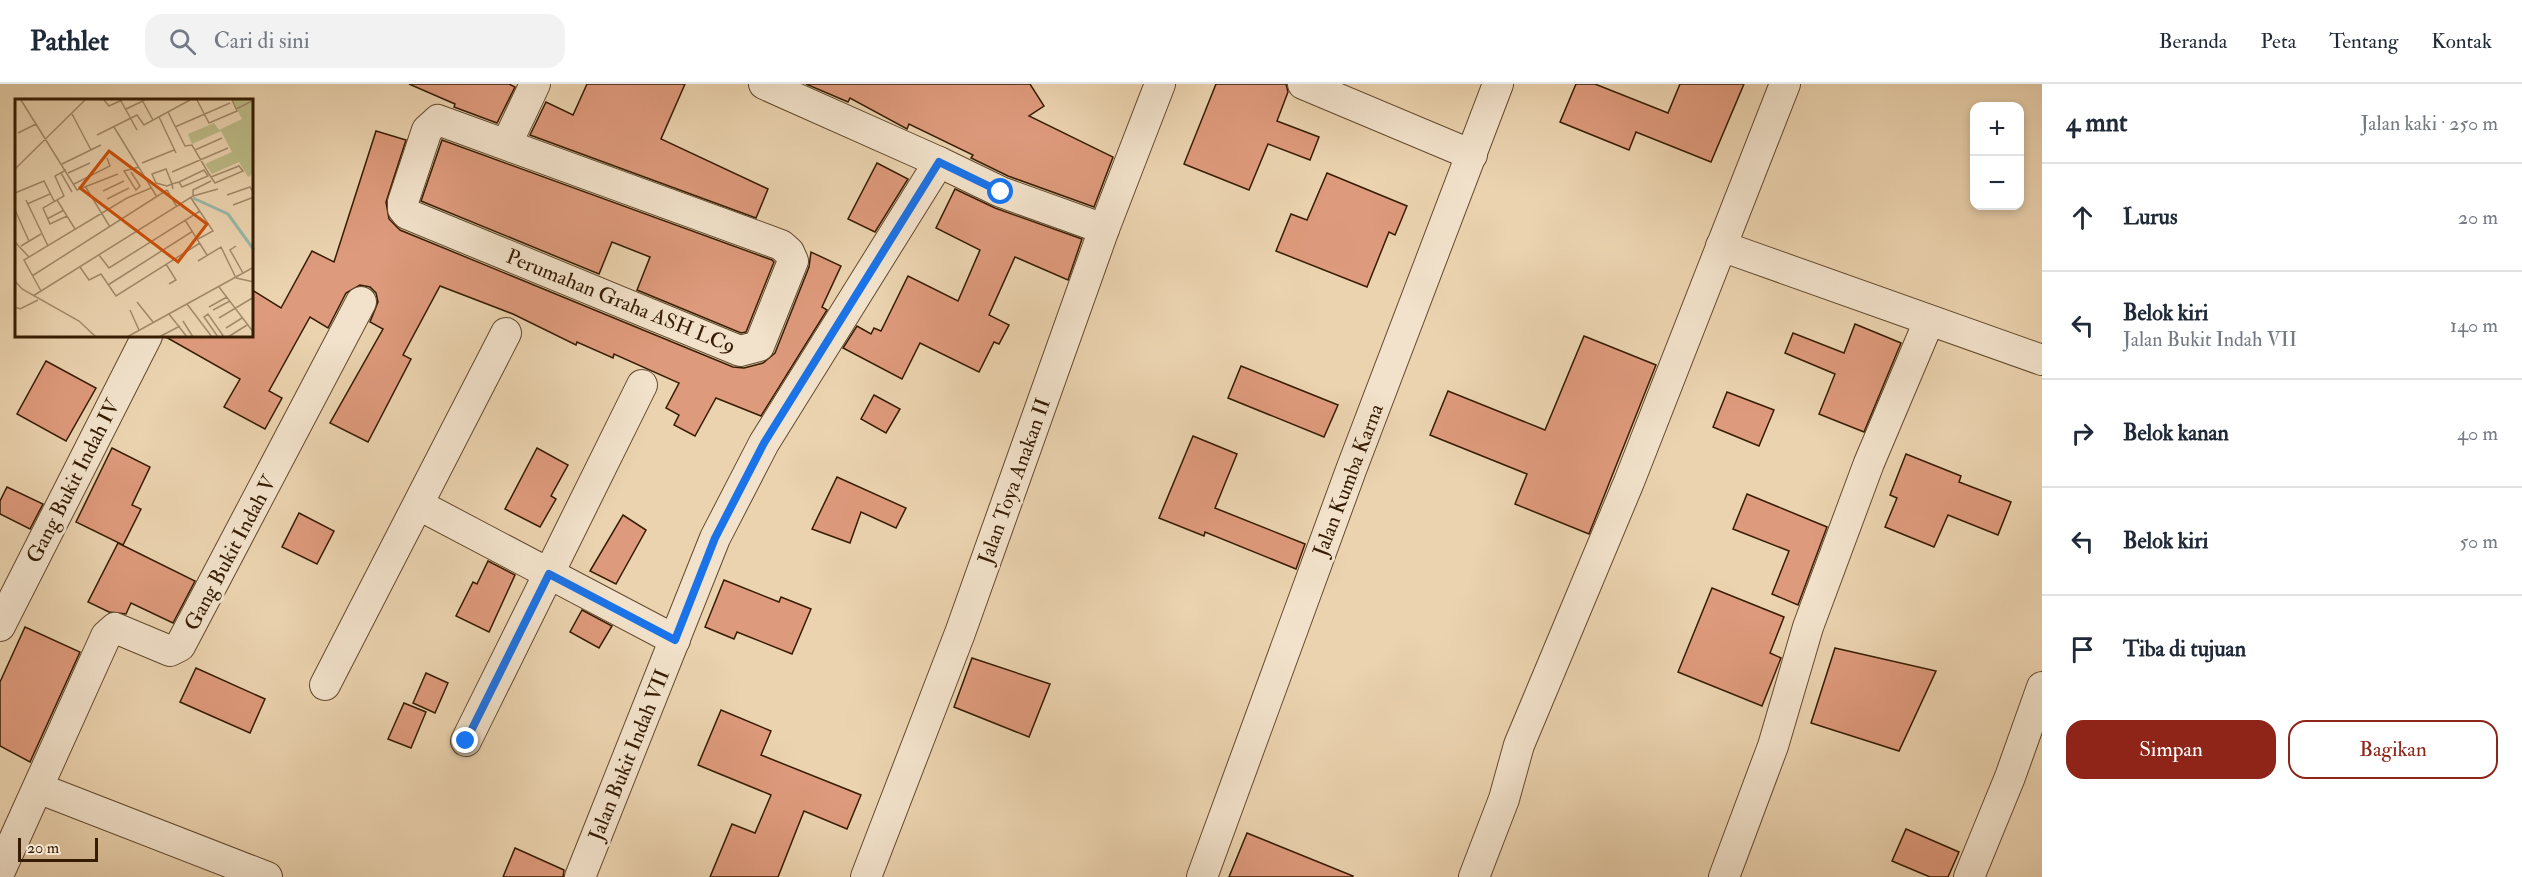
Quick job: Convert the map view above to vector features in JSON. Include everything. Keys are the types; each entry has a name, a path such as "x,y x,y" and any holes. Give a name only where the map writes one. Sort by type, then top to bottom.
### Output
{"street":[{"path":"507,143 535,84"},
{"path":"764,84 1001,192 1104,229"},
{"name":"Jalan Toya Anakan II","path":"866,877 960,633 1104,229 1160,84"},
{"path":"1303,84 1472,155"},
{"name":"Jalan Kumba Karna","path":"1202,877 1351,470 1498,84"},
{"path":"1474,877 1503,799 1519,745 1629,482 1785,84"},
{"name":"Perumahan Graha ASH LC9","path":"438,120 507,143 781,245 789,252 793,261 759,346 740,351 407,214 403,209 410,182 432,123 438,120"},
{"name":"Jalan Bukit Indah VII","path":"580,877 715,538 764,443 939,162"},
{"path":"1721,246 2042,360"},
{"name":"Gang Bukit Indah V","path":"38,788 109,631 115,628 170,651 180,646 186,638 361,302"},
{"path":"1724,877 1773,746 1808,627 1869,463 1929,321"},
{"path":"325,685 506,333"},
{"name":"Gang Bukit Indah IV","path":"0,626 146,338"},
{"path":"466,741 642,385"},
{"path":"419,505 675,640"},
{"path":"1969,877 2010,777 2042,687"},
{"path":"0,871 38,788 267,877"}],"building":[{"path":"409,84 509,84 515,87 497,123 454,107 455,104"},
{"path":"587,84 685,84 661,139 768,189 756,218 530,135 546,102 573,115"},
{"path":"806,84 1030,84 1044,106 1029,116 1113,157 1094,207 1008,176 971,158 973,155 909,124 907,129 850,98 848,102"},
{"path":"1216,84 1286,84 1288,92 1277,121 1319,137 1310,160 1268,144 1249,190 1184,164"},
{"path":"1576,84 1595,84 1668,113 1680,84 1744,84 1711,162 1636,132 1629,150 1560,122"},
{"path":"376,131 406,140 386,202 389,219 400,230 733,367 744,368 763,363 775,353 809,267 811,252 841,266 822,307 827,310 761,416 716,398 695,436 674,425 679,415 666,408 679,383 614,354 613,358 577,342 576,345 513,314 440,286 403,355 411,359 368,442 330,423 383,329 370,322 378,302 376,293 370,287 360,285 346,293 328,328 310,317 269,391 282,398 265,429 224,407 240,379 168,338 254,338 254,291 281,308 312,251 334,262"},
{"path":"442,140 772,260 774,262 746,332 741,333 637,290 650,257 612,242 599,274 421,201"},
{"path":"877,163 908,179 875,232 848,219"},
{"path":"1327,173 1407,206 1395,235 1389,232 1367,287 1276,251 1291,214 1307,220"},
{"path":"955,189 995,208 1082,239 1068,280 1015,257 989,315 1009,325 999,344 994,342 979,372 920,343 902,379 843,348 857,326 871,334 874,328 881,331 908,276 958,301 980,250 936,228"},
{"path":"1855,324 1901,343 1864,432 1819,414 1835,374 1785,353 1793,333 1844,353"},
{"path":"1584,336 1656,365 1589,534 1515,504 1527,474 1430,435 1448,391 1545,430"},
{"path":"46,361 96,388 66,441 17,414"},
{"path":"1241,366 1338,405 1324,437 1228,398"},
{"path":"1727,392 1774,410 1759,446 1713,427"},
{"path":"874,395 900,409 886,433 861,419"},
{"path":"1193,436 1237,454 1215,508 1305,544 1296,569 1205,532 1204,536 1159,518"},
{"path":"112,448 150,467 132,505 141,509 123,545 76,522"},
{"path":"537,448 568,465 551,496 556,499 540,527 505,509"},
{"path":"1906,454 1961,476 1959,482 2011,502 1998,535 1948,515 1934,547 1885,527 1897,498 1890,495"},
{"path":"837,477 906,508 896,528 861,512 850,543 812,529"},
{"path":"7,487 43,504 30,529 0,514 0,501"},
{"path":"1747,494 1827,527 1798,605 1772,594 1789,551 1733,529"},
{"path":"299,513 334,531 317,564 282,547"},
{"path":"623,515 646,530 616,584 590,571"},
{"path":"118,543 195,581 173,623 131,603 126,614 109,612 88,602"},
{"path":"488,561 515,575 489,632 456,616 473,582 477,584"},
{"path":"724,580 779,602 781,597 811,609 792,654 737,632 734,639 705,627"},
{"path":"1712,588 1784,617 1770,653 1781,658 1762,706 1678,672"},
{"path":"582,610 612,626 599,648 570,632"},
{"path":"25,627 80,652 30,762 0,746 0,682"},
{"path":"1835,648 1936,671 1899,751 1811,723"},
{"path":"972,658 1050,684 1029,737 954,707"},
{"path":"196,668 265,699 250,733 180,702"},
{"path":"426,673 448,683 435,713 413,703"},
{"path":"404,703 426,712 411,748 388,739"},
{"path":"721,710 771,731 761,755 861,795 847,829 804,811 778,877 710,877 732,824 755,833 771,795 698,765"},
{"path":"1906,829 1959,852 1948,877 1930,877 1892,861"},
{"path":"1247,833 1353,876 1353,877 1229,877"},
{"path":"515,848 564,870 563,877 503,877"}],"route":[{"path":"466,741 549,574 675,640 715,538 764,443 939,162 1001,192"}]}
